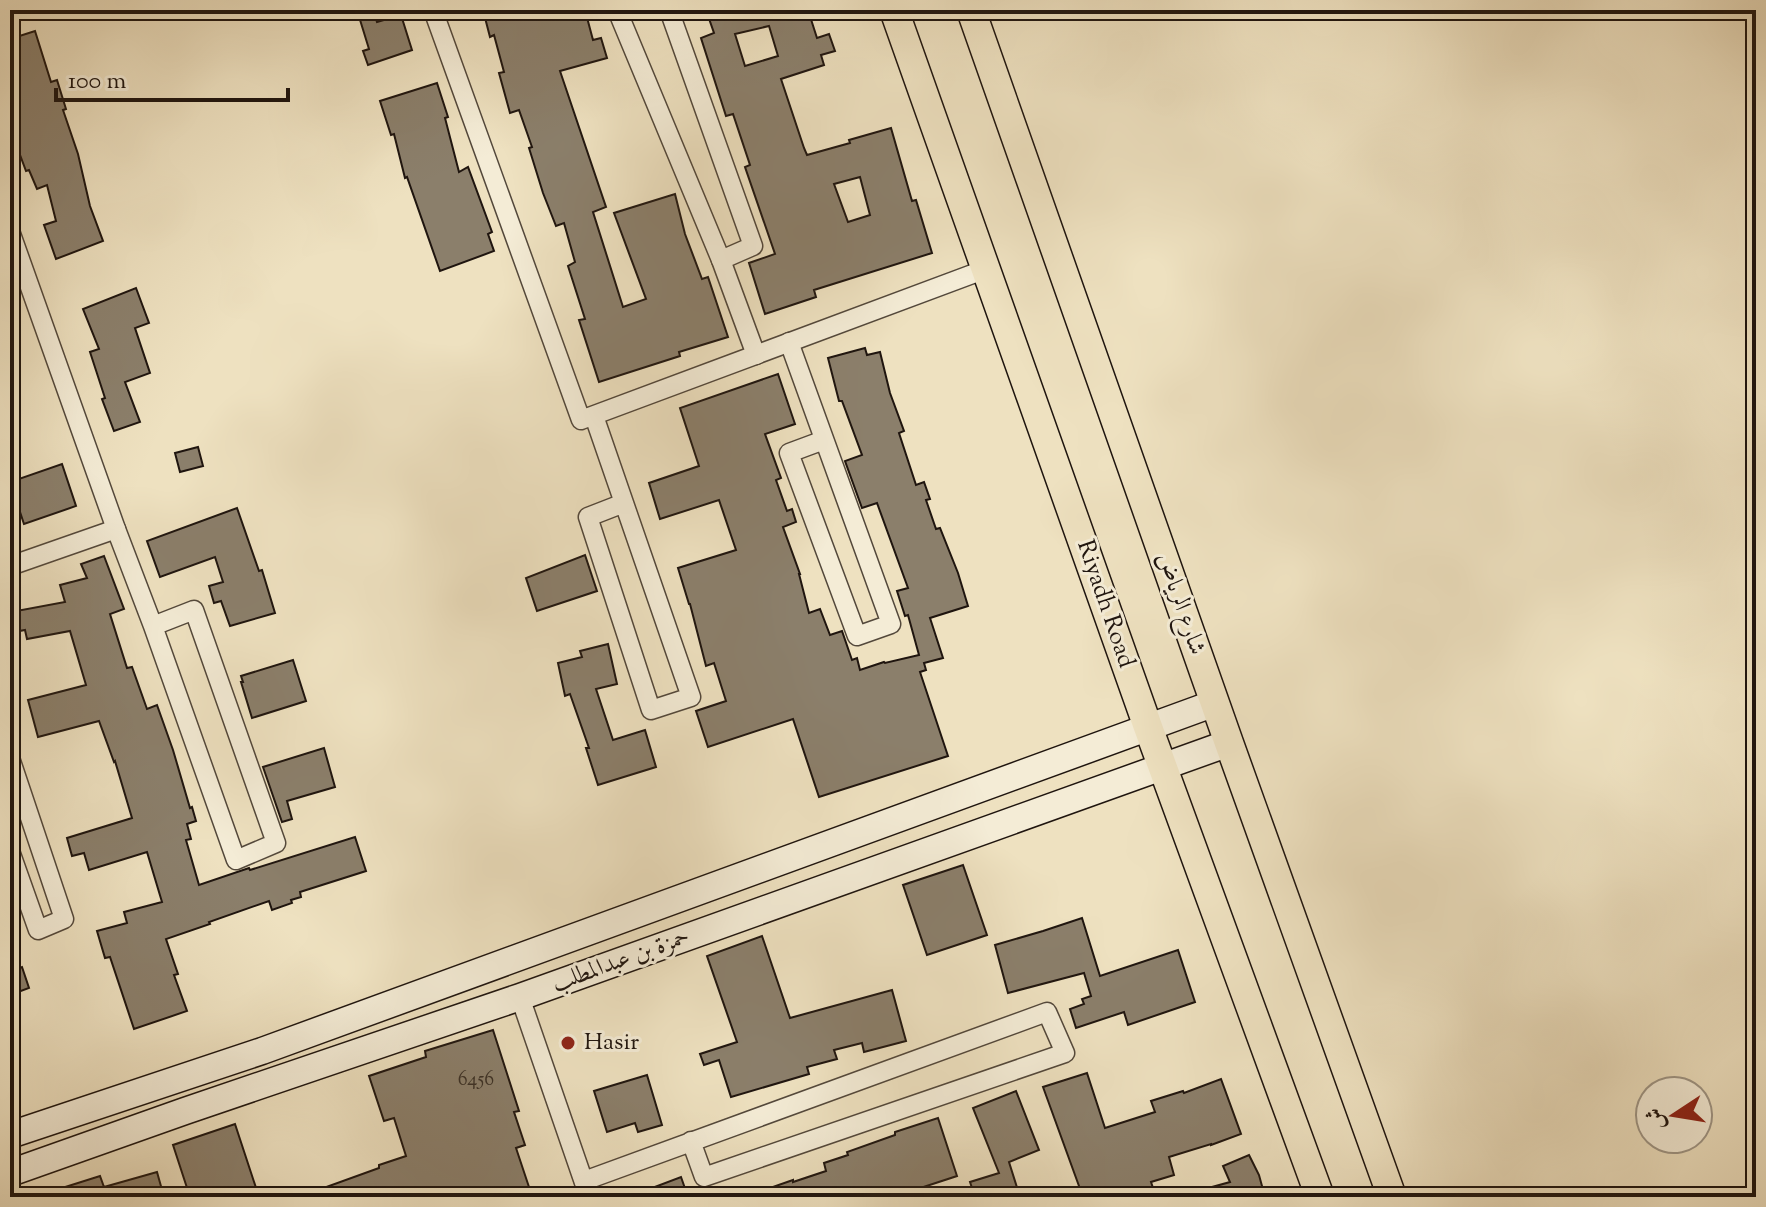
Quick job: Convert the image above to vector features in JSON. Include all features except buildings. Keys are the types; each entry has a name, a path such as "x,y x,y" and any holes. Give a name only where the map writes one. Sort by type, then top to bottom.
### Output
{"main road":[{"name":"Riyadh Road","path":"894,10 1148,727 1320,1197"},
{"name":"شارع الرياض","path":"971,10 1392,1197"}],"street":[{"path":"433,10 581,420 986,269"},
{"path":"617,10 721,260 756,355"},
{"path":"669,10 753,246 721,260"},
{"path":"10,231 236,860 276,843 194,610 153,626"},
{"path":"789,342 891,624 857,636 789,453 824,440"},
{"path":"594,416 691,697 651,710 588,517 624,503"},
{"path":"10,566 116,529"},
{"name":"حمزة بن عبدالمطلب","path":"10,1135 262,1051 1215,703"},
{"name":"حمزة بن عبدالمطلب","path":"10,1173 520,997 1229,743"},
{"path":"10,758 64,919 38,930 10,851"},
{"path":"520,997 586,1189 691,1141 1047,1012 1065,1053 704,1177 691,1141"},
{"path":"262,1051 262,1086"},
{"path":"185,1077 185,1111"}],"place":[{"name":"Hasir","path":"568,1043"}]}
